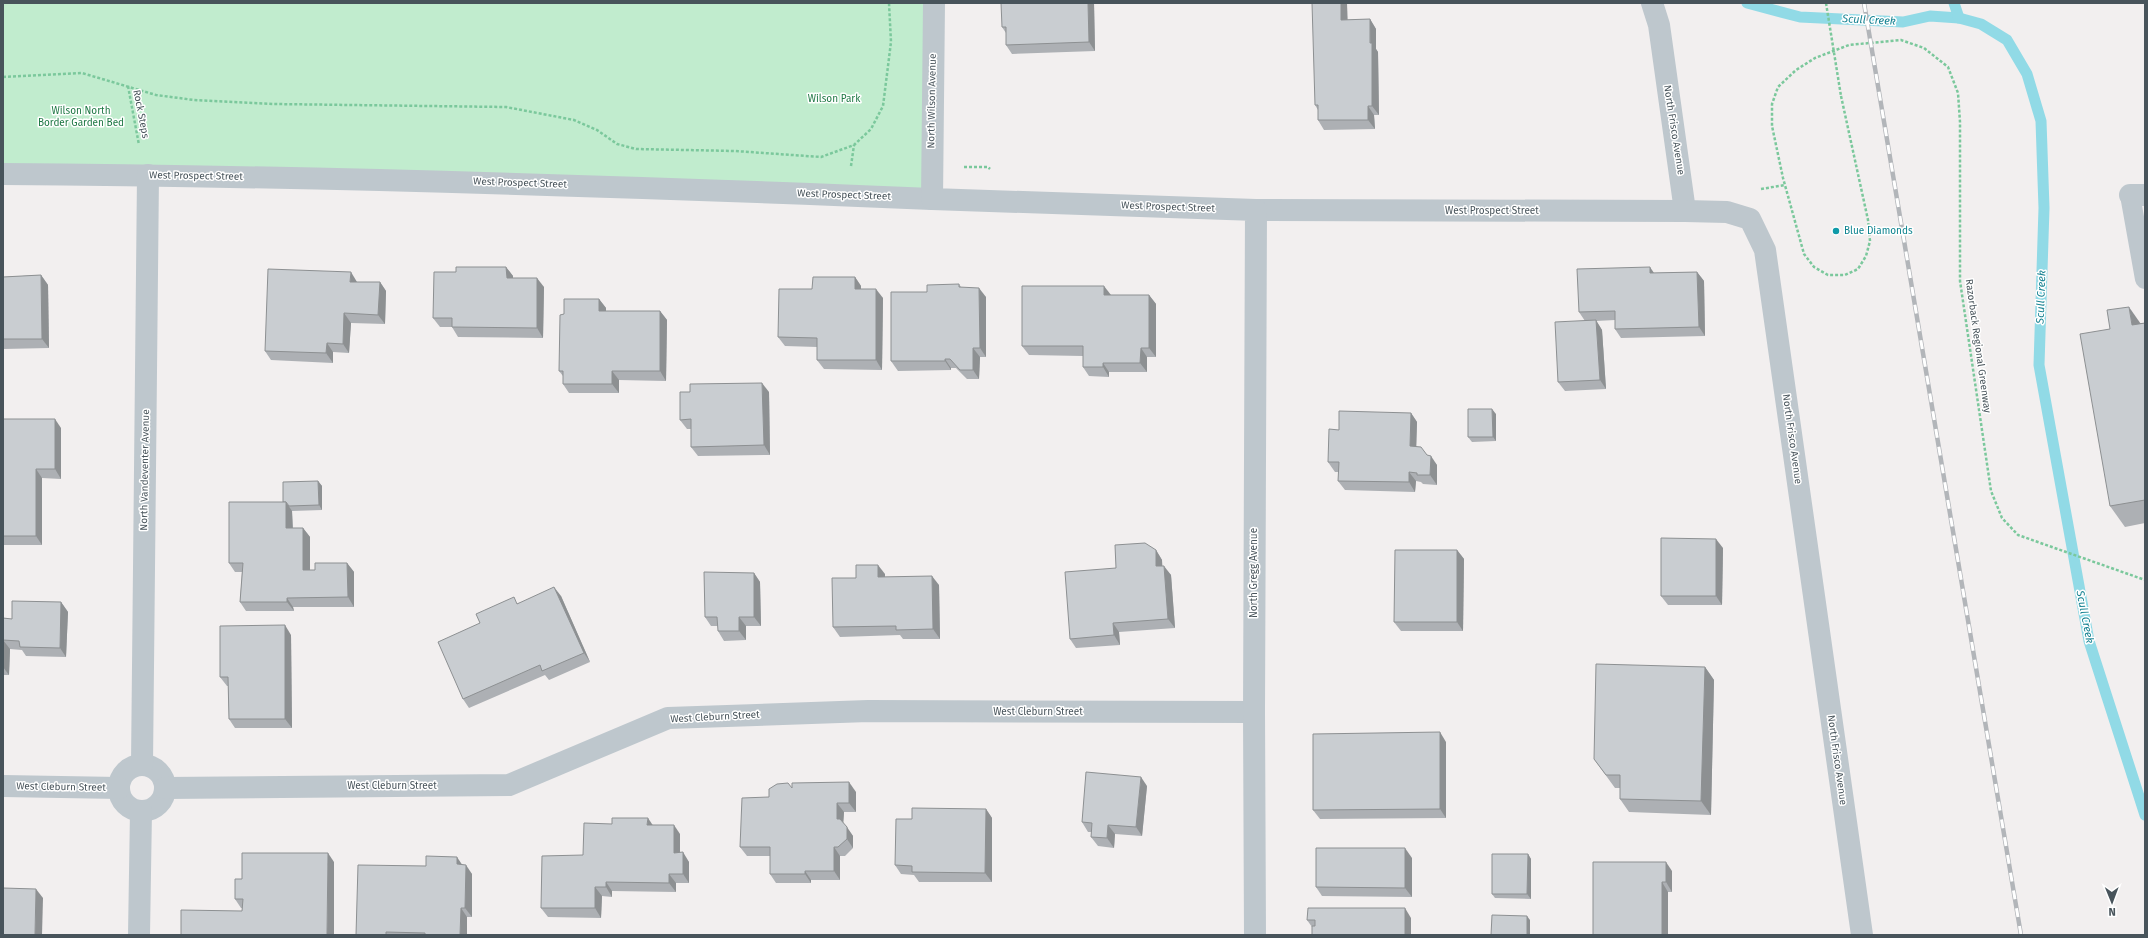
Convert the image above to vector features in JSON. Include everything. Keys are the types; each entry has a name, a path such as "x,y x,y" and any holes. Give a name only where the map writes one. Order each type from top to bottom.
{"street":[{"name":"North Wilson Avenue","path":"932,199 934,3"},
{"name":"North Frisco Avenue","path":"1652,3 1659,25 1685,211 1727,212 1750,219 1765,250 1862,935"},
{"name":"West Prospect Street","path":"3,174 148,175 548,184 1256,210 1685,211"},
{"name":"North Vandeventer Avenue","path":"142,765 148,175"},
{"name":"North Gregg Avenue","path":"1255,935 1254,712 1256,210"},
{"name":"West Cleburn Street","path":"165,788 509,785 668,718 868,711 1254,712"},
{"path":"142,765 153,767 160,771 164,779 165,788 158,805 141,811 127,805 120,796 119,788 124,771 133,766 142,765"},
{"name":"West Cleburn Street","path":"3,786 119,788"},
{"path":"139,935 141,811"}],"lane":[{"path":"2138,195 2145,279"}],"path":[{"path":"3,77 82,73 156,95 223,102 506,107 574,120 597,130 617,144 636,149 735,151 821,157 854,145 871,129 883,106 891,42 889,3"},
{"name":"Razorback Regional Greenway","path":"1826,3 1841,96 1868,220 1870,241 1866,256 1858,269 1845,275 1828,276 1814,267 1804,254 1785,185 1772,126 1772,104 1778,87 1796,70 1816,58 1850,45 1901,40 1924,48 1948,68 1958,93 1960,122 1960,281 1991,491 2002,518 2018,536 2145,580"},
{"name":"Rock Steps","path":"128,86 139,146"}],"green space":[{"name":"Wilson Park","path":"3,3 934,3 932,199 3,174"}],"building":[{"path":"1001,3 1088,3 1089,42 1006,45 1006,27 1002,27"},
{"path":"1312,3 1341,3 1341,20 1370,19 1370,43 1372,43 1372,106 1368,106 1368,120 1318,120 1318,105 1315,105"},
{"path":"456,267 506,267 507,278 537,278 537,328 452,327 452,318 433,318 434,272 456,272"},
{"path":"1650,267 1650,273 1697,272 1699,327 1615,329 1615,311 1579,312 1577,269"},
{"path":"268,269 351,272 350,282 380,282 378,315 344,313 343,344 327,343 326,353 265,351"},
{"path":"41,275 42,339 3,339 3,277"},
{"path":"813,277 855,277 855,289 876,289 876,360 817,360 817,338 778,337 779,289 812,289"},
{"path":"959,284 959,287 979,288 980,348 973,348 973,370 960,370 950,359 945,359 945,361 891,361 891,292 927,292 927,285"},
{"path":"1022,286 1104,286 1104,295 1149,295 1149,348 1141,348 1140,363 1103,363 1103,367 1083,367 1083,346 1022,346"},
{"path":"564,299 599,299 599,311 660,311 660,371 612,371 612,384 563,384 563,371 559,371 560,315 564,314"},
{"path":"2129,307 2132,325 2145,323 2145,500 2110,506 2080,334 2110,329 2107,310"},
{"path":"1596,320 1600,380 1558,382 1555,322"},
{"path":"762,383 764,445 691,447 691,419 680,420 680,392 690,392 690,384"},
{"path":"1468,409 1492,409 1493,437 1468,437"},
{"path":"1339,411 1411,413 1410,446 1421,447 1427,455 1431,456 1430,475 1417,475 1417,473 1409,472 1409,482 1338,481 1339,462 1328,462 1329,429 1339,430"},
{"path":"3,419 55,419 55,469 36,469 36,536 3,536"},
{"path":"318,481 319,505 289,506 286,502 283,502 283,482"},
{"path":"229,502 286,502 286,528 303,528 303,570 315,570 315,563 347,563 348,597 287,598 287,602 240,602 243,563 229,563"},
{"path":"1661,538 1716,539 1716,596 1661,596"},
{"path":"1145,543 1156,550 1156,566 1164,566 1168,619 1113,623 1114,635 1070,639 1065,572 1116,568 1115,545"},
{"path":"1395,550 1457,550 1457,622 1394,622"},
{"path":"856,565 878,565 878,577 932,576 933,629 896,630 896,626 833,627 832,578 856,578"},
{"path":"704,572 754,573 754,617 739,617 739,631 718,631 717,617 705,617"},
{"path":"554,587 584,653 542,671 540,665 463,699 438,642 480,623 476,614 514,597 517,604"},
{"path":"12,601 61,602 60,648 20,647 19,641 3,640 3,618 12,619"},
{"path":"285,625 285,719 229,719 228,677 220,677 220,626"},
{"path":"1596,664 1705,667 1701,801 1620,799 1620,775 1606,775 1594,759"},
{"path":"1440,732 1440,809 1313,810 1313,734"},
{"path":"1086,772 1141,777 1136,827 1108,825 1107,838 1091,837 1092,823 1082,822"},
{"path":"849,782 849,803 837,803 837,819 840,819 847,827 847,839 838,847 834,847 834,871 805,871 805,874 770,874 770,847 740,847 742,798 769,797 769,789 777,784 788,783 792,788 792,783"},
{"path":"912,808 986,809 985,873 912,872 912,866 895,865 896,819 912,819"},
{"path":"612,818 648,818 647,825 674,825 674,853 683,852 683,874 669,874 669,883 606,882 606,887 595,887 595,908 541,908 542,856 583,855 584,823 612,824"},
{"path":"1316,848 1405,848 1405,888 1316,887"},
{"path":"242,853 328,853 327,935 181,935 181,910 242,911 243,899 235,899 235,879 242,879"},
{"path":"1492,854 1528,854 1527,894 1492,894"},
{"path":"426,856 457,857 457,864 466,865 465,908 461,908 460,935 425,935 425,933 386,932 386,935 356,935 358,865 426,866"},
{"path":"1593,862 1666,862 1666,882 1662,882 1662,935 1593,935"},
{"path":"3,888 36,889 35,935 3,935"},
{"path":"1308,908 1405,908 1405,935 1312,935 1312,926 1315,926 1315,920 1307,920"},
{"path":"1492,915 1527,916 1527,935 1491,935"}],"waterway":[{"name":"Scull Creek","path":"1747,3 1800,17 1903,22 1930,16 1959,18 1981,24 2007,40 2027,74 2041,121 2044,208 2039,365 2089,641 2145,815"},
{"path":"1954,3 1959,18"}],"railway":[{"path":"1864,3 2021,935"}],"place":[{"name":"Blue Diamonds","path":"1836,231"}],"park label":[{"name":"Wilson North Border Garden Bed","path":"81,116"}]}
